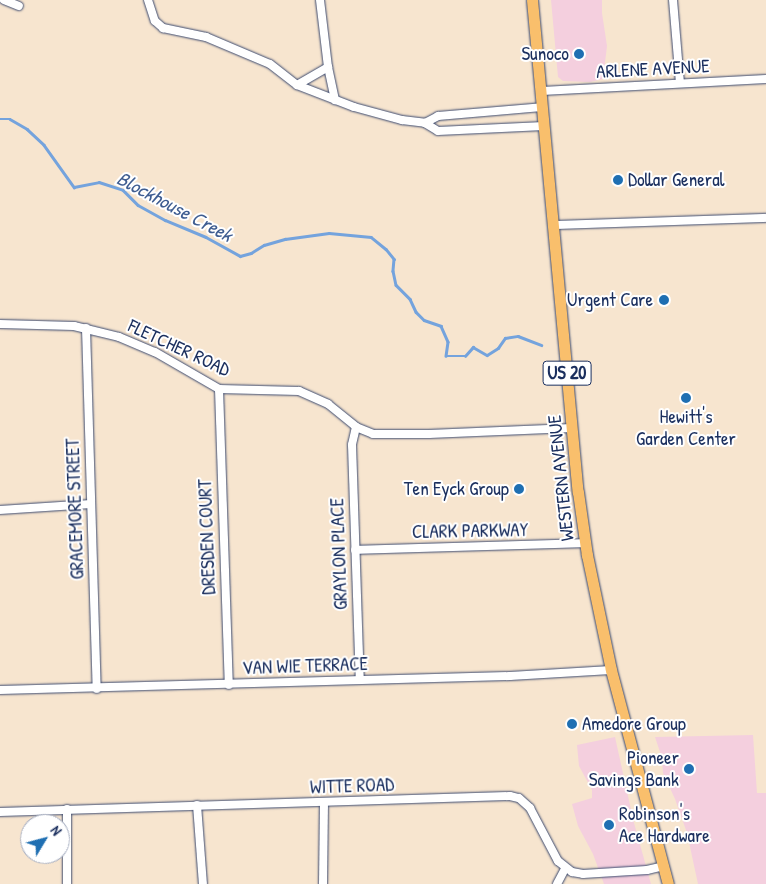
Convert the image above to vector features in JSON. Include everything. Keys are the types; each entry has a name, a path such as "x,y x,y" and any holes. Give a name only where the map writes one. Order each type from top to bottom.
{"main road":[{"name":"WESTERN AVENUE","path":"532,0 572,428 585,543 611,670 668,884"}],"street":[{"path":"4,0 19,6"},
{"path":"148,0 155,21 163,28 206,37 270,64 297,85 335,100 393,118 425,123 438,131 544,126"},
{"path":"320,0 328,67 335,100"},
{"path":"673,0 680,83"},
{"path":"297,85 328,67"},
{"name":"ARLENE AVENUE","path":"542,91 766,79"},
{"path":"425,123 438,116 542,107"},
{"path":"553,225 766,218"},
{"name":"FLETCHER ROAD","path":"0,324 52,324 86,328 137,344 219,389 299,391 328,404 356,426 373,434 439,434 572,428"},
{"name":"GRACEMORE STREET","path":"86,328 97,689"},
{"name":"DRESDEN COURT","path":"219,389 229,685"},
{"name":"GRAYLON PLACE","path":"356,426 352,444 360,680"},
{"path":"0,510 91,504"},
{"name":"CLARK PARKWAY","path":"356,550 585,543"},
{"name":"VAN WIE TERRACE","path":"0,690 229,685 534,675 611,670"},
{"name":"WITTE ROAD","path":"0,812 510,796 519,798 534,814 554,854 565,869"},
{"path":"323,884 324,803"},
{"path":"197,805 202,884"},
{"path":"66,884 67,809"},
{"path":"557,884 565,869 583,874 647,870 664,866"}],"shaded area":[{"path":"551,0 602,0 607,46 603,79 590,82 563,81 558,77"},
{"path":"753,735 757,793 766,793 766,884 698,884 687,833 663,773 662,758 655,737"},
{"path":"615,737 634,823 651,884 604,884 593,854 578,826 572,804 592,798 592,790 579,766 577,745"}],"waterway":[{"name":"Blockhouse Creek","path":"0,119 10,119 27,129 44,145 74,187 99,182 123,190 138,205 165,220 206,237 240,256 251,253 264,245 285,239 329,233 371,237 386,249 394,259 393,271 396,285 410,299 416,312 424,320 441,326 448,342 446,356 465,356 473,347 487,355 498,348 505,338 518,336 541,345"}],"place":[{"name":"Sunoco","path":"579,54"},
{"name":"Dollar General","path":"618,180"},
{"name":"Urgent Care","path":"664,300"},
{"name":"Hewitt's Garden Center","path":"686,398"},
{"name":"Ten Eyck Group","path":"519,489"},
{"name":"Amedore Group","path":"572,724"},
{"name":"Pioneer Savings Bank","path":"689,769"},
{"name":"Robinson's Ace Hardware","path":"609,825"}]}
